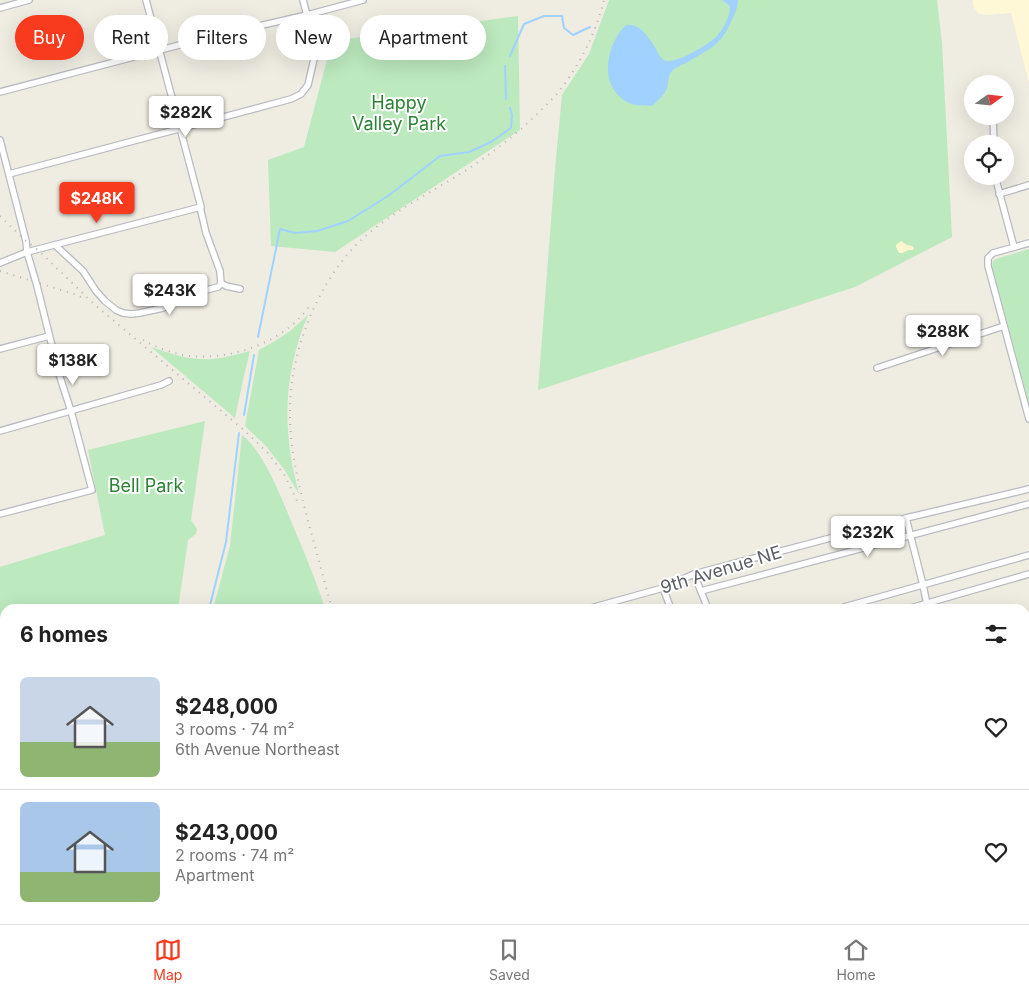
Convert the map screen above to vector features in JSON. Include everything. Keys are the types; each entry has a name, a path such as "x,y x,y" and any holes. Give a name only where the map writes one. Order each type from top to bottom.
{"street":[{"path":"0,8 29,0"},
{"path":"146,0 150,15"},
{"path":"303,0 307,15 363,0"},
{"path":"168,48 210,36 276,22"},
{"path":"0,92 122,60"},
{"path":"54,245 83,271 105,301 123,313 131,314 163,308 192,294 218,287 221,284 220,271 206,232 163,60"},
{"path":"8,174 291,99 300,94 308,85 314,60"},
{"path":"0,140 58,374 71,411 92,490 0,514"},
{"path":"998,185 1014,247"},
{"path":"1000,194 1029,185"},
{"path":"0,263 27,252 201,207"},
{"path":"1029,243 993,253 988,258 988,266 1029,419"},
{"path":"221,283 240,289"},
{"path":"877,368 1004,326"},
{"path":"0,350 49,336"},
{"path":"0,431 161,385 169,381"},
{"name":"9th Avenue NE","path":"605,604 663,588 694,574 906,518 1029,489"},
{"path":"701,591 1029,504"},
{"path":"906,518 927,604"},
{"path":"855,604 1029,555"},
{"path":"694,574 706,604"},
{"path":"933,604 1029,574"},
{"path":"663,588 669,604"}],"shaded area":[{"path":"973,0 1029,0 1029,83 1011,13 986,15 978,13 973,6"}],"green space":[{"path":"609,0 937,0 942,43 952,237 855,287 538,390 562,95 589,54"},
{"name":"Happy Valley Park","path":"518,16 520,130 335,252 271,246 268,160 304,147 327,60 350,60 350,39 360,37 360,60 486,60 486,20"},
{"path":"1029,249 1029,403 992,267 993,261 996,259"},
{"path":"308,315 293,361 287,408 290,454 299,494 284,469 266,446 245,426 259,350 289,332"},
{"path":"151,347 196,359 222,358 250,351 235,418"},
{"name":"Bell Park","path":"205,421 191,520 197,529 196,534 188,540 179,604 0,604 0,567 105,535 88,450"},
{"path":"242,435 258,454 273,480 286,508 323,604 214,604 230,546"}],"sand":[{"path":"901,241 912,246 913,250 899,253 896,245"}],"water":[{"path":"722,0 738,0 736,11 723,37 713,47 673,70 669,77 666,91 652,106 630,103 619,96 609,79 608,69 611,49 626,25 635,26 643,31 659,56 664,60 675,60 712,41 719,34 726,23 730,10 730,6"}],"waterway":[{"path":"510,56 524,24 544,16 562,16 564,28 573,35 590,27"},
{"path":"505,66 506,99"},
{"path":"258,337 280,229 295,233 317,231 348,221 388,196 440,156 469,152 491,142 511,128 512,115 510,108"},
{"path":"244,415 254,355"},
{"path":"210,604 226,542 239,433"}],"railway":[{"path":"331,604 301,494 295,466 290,424 291,388 295,365 301,342 318,299 343,260 370,232 397,212 468,169 498,148 554,97 567,81 586,48 597,24 604,0"},
{"path":"0,216 95,305 245,431 268,453 285,476 299,505"},
{"path":"0,271 77,295 84,299"},
{"path":"143,340 162,349 182,355 224,355 251,348 276,336 294,323 311,304"}]}
